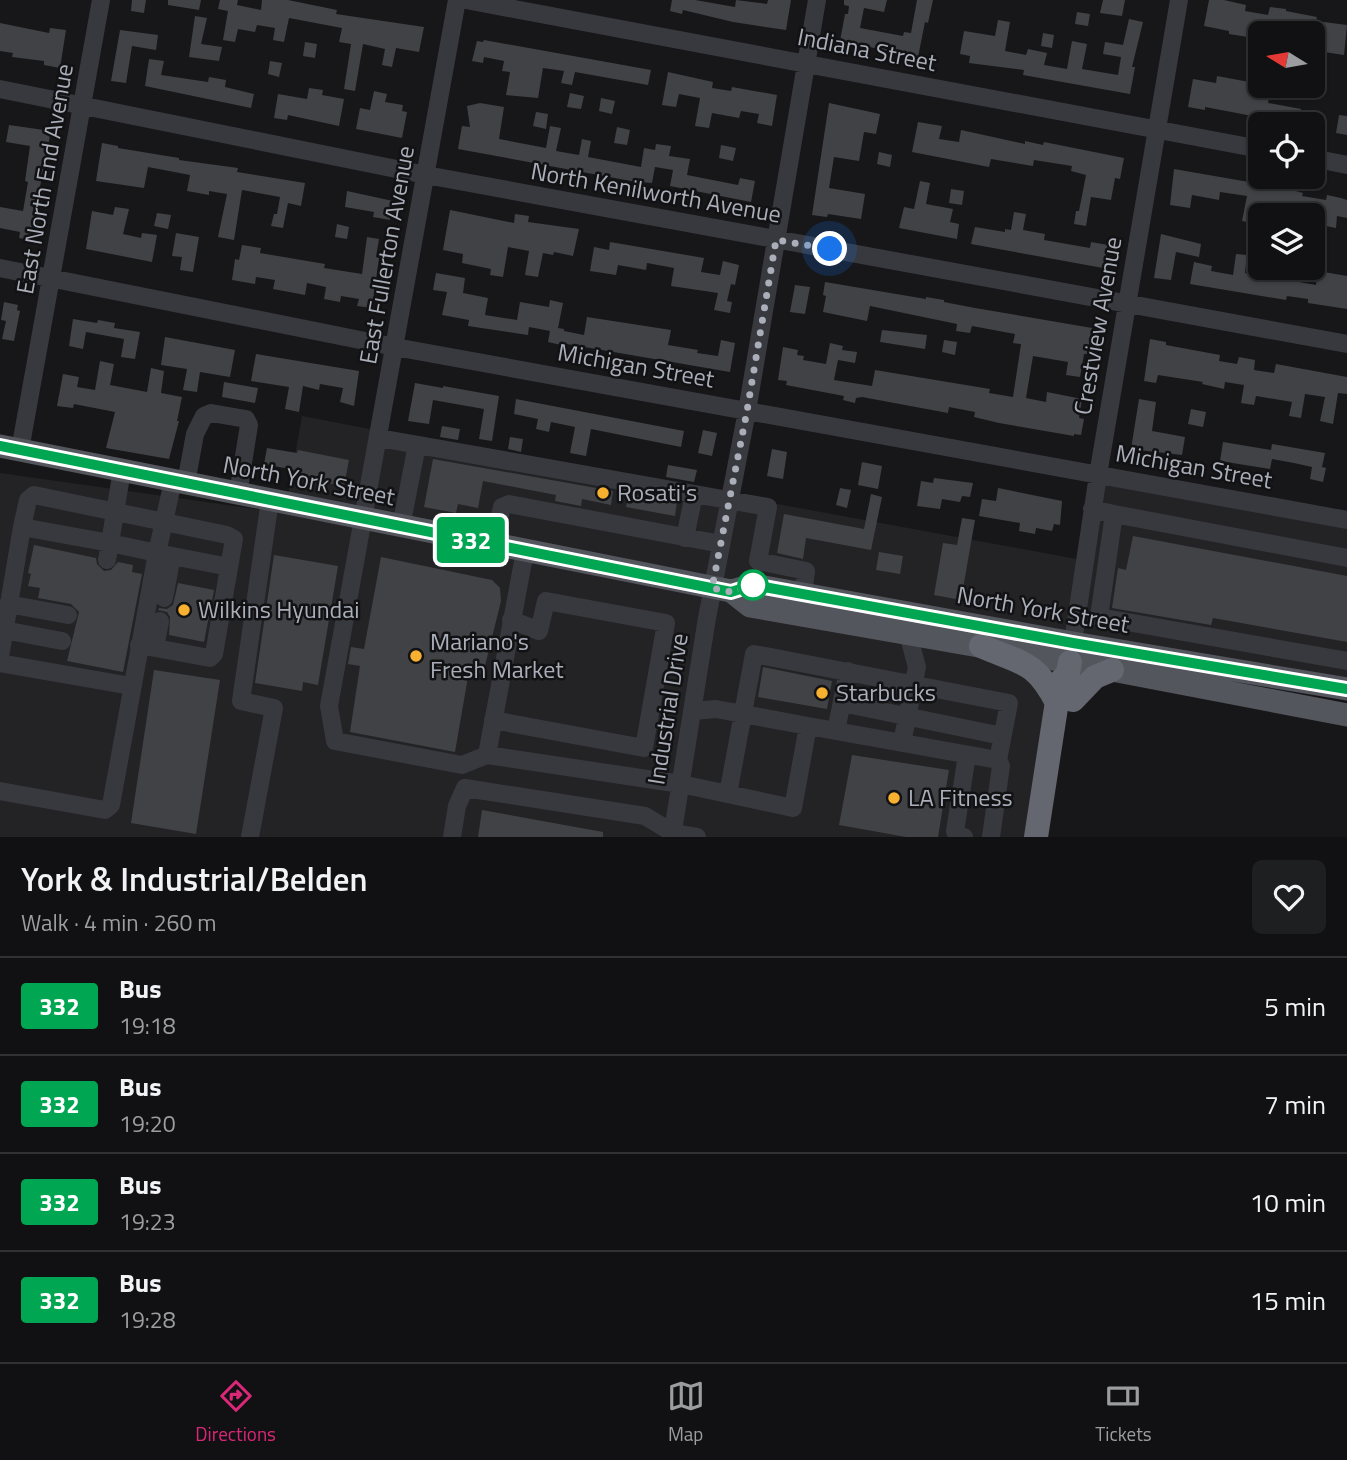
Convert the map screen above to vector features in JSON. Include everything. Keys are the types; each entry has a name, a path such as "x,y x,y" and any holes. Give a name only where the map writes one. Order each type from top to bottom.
{"highway":[{"path":"981,646 1017,659 1036,671 1065,701"},
{"path":"1049,837 1065,701 1060,682 1070,659"},
{"path":"1035,837 1065,701 1095,677 1112,670"}],"main road":[{"name":"North York Street","path":"10,448 722,590 750,606 1070,659 1347,689"},
{"name":"North York Street","path":"722,590 753,585 803,594 1112,670 1347,715"}],"street":[{"name":"East North End Avenue","path":"10,448 52,279 101,0"},
{"name":"East Fullerton Avenue","path":"457,0 365,520 329,706 335,741 462,765 487,755"},
{"name":"Indiana Street","path":"466,0 1248,147"},
{"name":"Industrial Drive","path":"672,835 693,711 722,590 722,544 817,0"},
{"name":"Crestview Avenue","path":"1070,659 1092,509 1178,0"},
{"name":"North Kenilworth Avenue","path":"0,89 426,175 1347,344"},
{"path":"1325,161 1347,165"},
{"name":"Michigan Street","path":"0,268 395,347 1347,520"},
{"path":"164,598 164,522 195,434 204,416 211,413 246,419 250,425 238,494"},
{"path":"379,438 768,507 758,561 806,571 803,594"},
{"path":"401,527 417,445"},
{"path":"109,552 122,470"},
{"path":"685,537 694,494"},
{"path":"0,657 22,527 28,500 34,495 234,539 214,654 210,658 147,647"},
{"path":"250,837 274,708 241,701 270,500"},
{"path":"493,545 502,507 509,504 722,544"},
{"path":"1092,509 1347,558"},
{"path":"1114,514 1099,617 1347,661"},
{"path":"22,527 109,552 165,554 229,567"},
{"path":"525,551 487,755 681,783 793,808 808,726"},
{"path":"147,647 165,554"},
{"path":"494,720 644,748 666,624 546,601 538,631 511,620"},
{"path":"8,604 68,615"},
{"path":"0,791 105,810 111,805 131,686 160,621"},
{"path":"4,630 62,640"},
{"path":"902,743 915,675 908,634"},
{"path":"915,675 940,639"},
{"path":"728,794 754,654 848,671 915,675 1009,703 998,760 1001,766 991,837"},
{"path":"0,663 131,686"},
{"path":"836,731 848,671"},
{"path":"842,704 1002,736"},
{"path":"693,711 716,709 998,760"},
{"path":"592,771 597,740"},
{"path":"964,837 957,836 955,831 967,755"},
{"path":"452,837 457,806 465,788 645,816 677,807"},
{"path":"645,816 672,835 696,837"}],"shaded area":[{"path":"302,416 375,430 361,515 287,500"},
{"path":"383,432 728,496 710,584 368,517"},
{"path":"0,473 356,523 1057,654 1026,837 0,837"},
{"path":"1102,480 1347,524 1347,691 1077,644"},
{"path":"734,496 1082,560 1068,648 718,586"}],"building":[{"path":"132,0 146,0 144,13 131,11"},
{"path":"168,0 201,0 199,10 168,5"},
{"path":"220,0 238,0 237,5 261,10 262,0 288,0 337,10 336,14 424,27 419,52 396,48 392,67 382,65 385,49 363,44 355,91 344,89 351,44 339,42 342,28 289,18 284,42 273,40 275,28 257,25 255,32 238,29 235,42 223,40 228,11 218,9"},
{"path":"672,0 695,0 735,7 736,0 767,4 768,0 791,0 786,30 733,22 683,10 682,14 670,11"},
{"path":"844,0 887,0 884,12 864,8 860,28 903,36 904,32 911,33 917,0 933,0 928,23 925,22 918,57 840,41 849,6 844,5"},
{"path":"1103,0 1125,0 1122,16 1100,13"},
{"path":"1209,0 1246,5 1245,11 1268,15 1270,7 1317,17 1316,21 1248,21 1248,37 1204,26"},
{"path":"1077,12 1090,14 1088,26 1075,24"},
{"path":"195,16 207,18 201,44 222,47 219,61 189,57"},
{"path":"1129,19 1143,22 1132,67 1135,67 1130,94 1023,75 1024,70 969,63 970,56 960,54 964,31 995,36 998,20 1010,22 1005,51 1026,55 1028,49 1047,53 1044,65 1067,69 1072,41 1087,44 1082,69 1118,75 1121,57 1103,54 1105,42 1123,45"},
{"path":"1325,22 1347,25 1344,55 1325,52"},
{"path":"0,23 49,33 50,28 66,30 60,68 44,65 44,61 12,57 13,53 0,51"},
{"path":"120,30 158,35 156,50 132,46 126,83 111,81"},
{"path":"1043,33 1054,35 1052,48 1041,46"},
{"path":"484,40 651,70 648,85 575,72 572,85 561,83 564,71 543,68 538,98 506,95 510,72 502,71 504,61 484,57 483,63 472,61 477,41"},
{"path":"305,42 317,44 315,58 303,56"},
{"path":"149,59 164,61 161,75 208,82 209,77 226,80 225,87 254,94 251,108 145,86"},
{"path":"270,61 282,63 279,77 268,74"},
{"path":"668,72 713,82 712,88 731,91 732,87 777,95 772,126 757,123 759,114 741,111 739,118 712,113 709,128 695,126 700,98 679,94 676,107 662,105"},
{"path":"1217,76 1248,82 1248,98 1269,98 1268,103 1301,109 1301,112 1248,112 1248,115 1205,107 1205,110 1188,107 1193,79 1216,83"},
{"path":"309,88 323,90 322,95 344,99 339,126 288,115 287,120 274,118 278,94 307,99"},
{"path":"374,91 387,94 385,102 403,105 402,111 407,112 402,138 356,129 360,108 370,110"},
{"path":"570,93 584,96 581,109 567,107"},
{"path":"601,98 615,101 612,114 599,111"},
{"path":"480,103 504,107 499,139 546,148 550,126 561,128 556,151 579,155 582,139 591,141 588,157 641,167 644,148 655,150 656,144 671,146 669,156 690,159 687,175 738,185 740,178 755,181 751,202 670,186 673,170 655,167 652,183 631,181 458,149 462,126 470,127 467,106"},
{"path":"829,103 880,114 876,134 864,132 859,161 834,157 829,188 865,194 861,219 828,214 827,217 812,215"},
{"path":"536,112 548,114 546,129 533,126"},
{"path":"1339,115 1347,116 1347,135 1336,133"},
{"path":"918,122 942,126 939,139 959,142 961,130 1025,144 1025,141 1043,145 1044,142 1124,158 1120,179 1115,178 1111,200 1091,197 1086,226 1074,224 1086,175 1071,171 1072,166 1034,160 1033,166 991,159 989,167 912,152"},
{"path":"9,125 51,131 39,192 43,192 34,241 19,238 20,232 0,228 0,207 23,211 28,182 25,181 30,146 6,142"},
{"path":"617,127 630,130 627,145 614,143"},
{"path":"102,143 179,160 238,168 237,172 305,183 301,206 288,203 283,228 271,226 274,214 277,214 280,197 242,190 234,240 218,237 227,194 209,191 209,195 187,191 190,175 148,167 144,188 96,181"},
{"path":"721,145 736,148 733,161 719,158"},
{"path":"879,152 892,155 890,167 877,164"},
{"path":"1174,169 1248,182 1248,189 1289,189 1303,193 1302,196 1326,200 1327,195 1341,198 1347,200 1347,218 1337,216 1336,228 1325,226 1325,203 1248,203 1248,222 1242,221 1247,196 1220,192 1219,200 1192,195 1190,208 1170,205"},
{"path":"920,181 930,183 926,204 953,209 950,222 959,224 957,239 899,228 904,207 914,209"},
{"path":"951,189 964,191 962,205 949,203"},
{"path":"347,191 393,201 390,220 373,217 374,212 345,207"},
{"path":"115,207 129,209 123,234 141,238 142,233 157,235 152,262 86,249 92,211 113,215"},
{"path":"450,210 514,223 515,214 529,216 528,222 579,229 573,256 543,253 538,277 525,275 529,251 508,247 503,277 490,275 491,269 462,263 463,254 443,250"},
{"path":"1014,212 1026,214 1023,230 1045,234 1044,240 1090,248 1091,242 1108,245 1103,268 971,244 975,227 1005,232 1005,229 1011,230"},
{"path":"157,213 171,215 168,229 154,226"},
{"path":"337,224 349,227 347,239 335,237"},
{"path":"176,233 199,237 193,272 180,270 182,257 172,256"},
{"path":"1161,234 1201,244 1199,257 1176,252 1171,280 1154,278"},
{"path":"367,237 379,239 372,308 357,306 359,299 341,296 340,302 324,299 326,287 307,283 305,295 273,289 275,280 256,277 255,284 232,280 235,259 239,260 242,245 261,248 260,253 325,264 324,268 362,274"},
{"path":"610,242 704,258 701,272 720,275 723,261 739,265 735,285 731,284 727,301 732,302 730,313 714,310 718,293 671,286 674,268 647,263 646,270 618,265 616,275 590,271 594,247 609,250"},
{"path":"1236,254 1247,255 1245,273 1248,274 1248,280 1287,280 1316,285 1317,280 1325,280 1325,272 1347,276 1347,309 1308,303 1308,299 1287,296 1286,300 1190,284 1194,262 1212,266 1211,271 1233,275"},
{"path":"436,273 465,278 463,293 488,298 485,315 517,320 520,302 549,307 550,300 563,303 558,328 564,331 584,335 587,317 671,330 668,345 698,350 697,353 718,356 721,340 735,343 730,372 561,345 548,342 550,331 529,327 528,335 468,326 469,320 442,315 447,292 433,290"},
{"path":"825,282 944,300 1092,328 1080,377 1066,375 1068,362 1033,356 1026,398 1046,402 1047,392 1082,399 1079,418 1084,419 1081,435 999,423 974,417 975,412 949,407 948,413 862,397 856,398 855,403 843,400 844,396 786,385 787,381 778,380 783,347 798,350 797,355 804,356 803,360 826,364 830,343 843,346 842,350 857,352 855,363 838,360 834,380 872,386 875,370 990,389 989,393 1013,397 1021,344 1013,343 1015,334 972,326 970,333 956,331 957,324 870,306 867,321 823,312"},
{"path":"795,285 810,287 805,314 790,312"},
{"path":"4,302 18,305 17,310 20,311 14,341 2,339 6,321 1,320"},
{"path":"73,319 115,323 114,328 140,332 135,359 121,357 124,339 86,332 83,349 69,346"},
{"path":"882,330 927,335 925,349 880,342"},
{"path":"165,337 235,350 230,377 200,372 197,392 183,390 187,369 161,365"},
{"path":"1150,339 1166,342 1166,345 1220,355 1219,361 1237,364 1239,357 1255,360 1254,370 1274,373 1276,364 1347,377 1347,394 1338,393 1333,424 1320,421 1325,397 1305,394 1301,418 1289,416 1292,402 1256,396 1254,405 1241,403 1244,385 1225,382 1224,389 1202,384 1203,382 1158,375 1156,383 1144,381"},
{"path":"944,340 957,342 955,355 942,352"},
{"path":"256,354 359,371 354,406 340,402 343,388 320,384 319,390 303,386 299,412 285,409 289,387 251,381"},
{"path":"100,361 114,364 110,385 147,392 151,368 164,371 161,393 182,397 169,459 106,448 115,412 74,404 73,408 57,406 63,374 79,377 77,387 95,390"},
{"path":"224,382 258,388 255,403 222,397"},
{"path":"415,383 499,396 492,441 479,439 484,409 433,400 429,424 408,421"},
{"path":"516,399 684,431 681,447 591,429 586,456 570,453 575,427 551,422 549,432 536,429 538,419 514,414"},
{"path":"1139,399 1156,402 1152,431 1185,437 1182,455 1131,449"},
{"path":"1191,409 1206,412 1203,427 1188,424"},
{"path":"442,426 460,429 458,440 440,437"},
{"path":"703,430 717,433 712,456 698,453"},
{"path":"510,437 523,439 521,452 508,449"},
{"path":"1223,442 1271,450 1272,444 1325,453 1323,482 1310,479 1312,467 1294,463 1272,459 1270,469 1220,461"},
{"path":"267,448 297,453 298,450 349,460 344,486 293,477 294,470 264,464"},
{"path":"772,449 787,452 783,479 767,476"},
{"path":"433,459 613,491 611,505 582,499 581,506 555,501 556,495 483,481 478,508 458,504 456,513 424,507"},
{"path":"862,462 882,466 878,489 858,485"},
{"path":"668,465 697,470 694,482 666,477"},
{"path":"934,478 973,483 970,497 962,496 960,502 942,499 940,509 917,506 921,481 933,483"},
{"path":"840,488 851,490 847,508 836,505"},
{"path":"998,488 1062,501 1060,525 1054,524 1052,531 1036,528 1035,534 1019,531 1020,523 979,516 982,499 996,501"},
{"path":"629,494 677,502 675,516 626,507"},
{"path":"871,494 882,497 871,550 806,538 803,559 777,553 784,514 864,529"},
{"path":"962,518 975,520 961,600 934,595 943,543 957,545"},
{"path":"1133,536 1347,576 1347,642 1213,618 1211,625 1112,608 1118,568 1126,570"},
{"path":"34,545 96,558 97,564 104,571 111,570 118,562 133,565 132,572 142,574 123,672 67,661 79,612 71,604 38,598 40,588 28,586"},
{"path":"879,552 903,556 900,574 876,570"},
{"path":"274,555 338,566 318,685 303,682 302,691 255,683"},
{"name":"Mariano's Fresh Market","path":"381,557 492,580 500,588 501,601 483,674 469,671 455,752 350,732 360,666 348,664 351,647 364,649"},
{"name":"Wilkins Hyundai","path":"178,583 214,590 204,642 169,635 170,617 167,612 158,610 173,605"},
{"path":"763,667 832,681 827,709 758,697"},
{"path":"154,670 220,680 196,834 131,823"},
{"name":"LA Fitness","path":"852,755 949,770 938,837 906,837 839,825"},
{"path":"482,810 603,832 603,837 478,837"}],"bus line":[{"name":"332","path":"0,446 731,592 753,585 1347,689"}],"place":[{"name":"Rosati's","path":"603,493"},
{"name":"Wilkins Hyundai","path":"184,610"},
{"name":"Mariano's Fresh Market","path":"416,656"},
{"name":"Starbucks","path":"822,693"},
{"name":"LA Fitness","path":"894,798"}],"route":[{"path":"753,585 731,592 712,588 747,411 776,240 830,249"}]}
